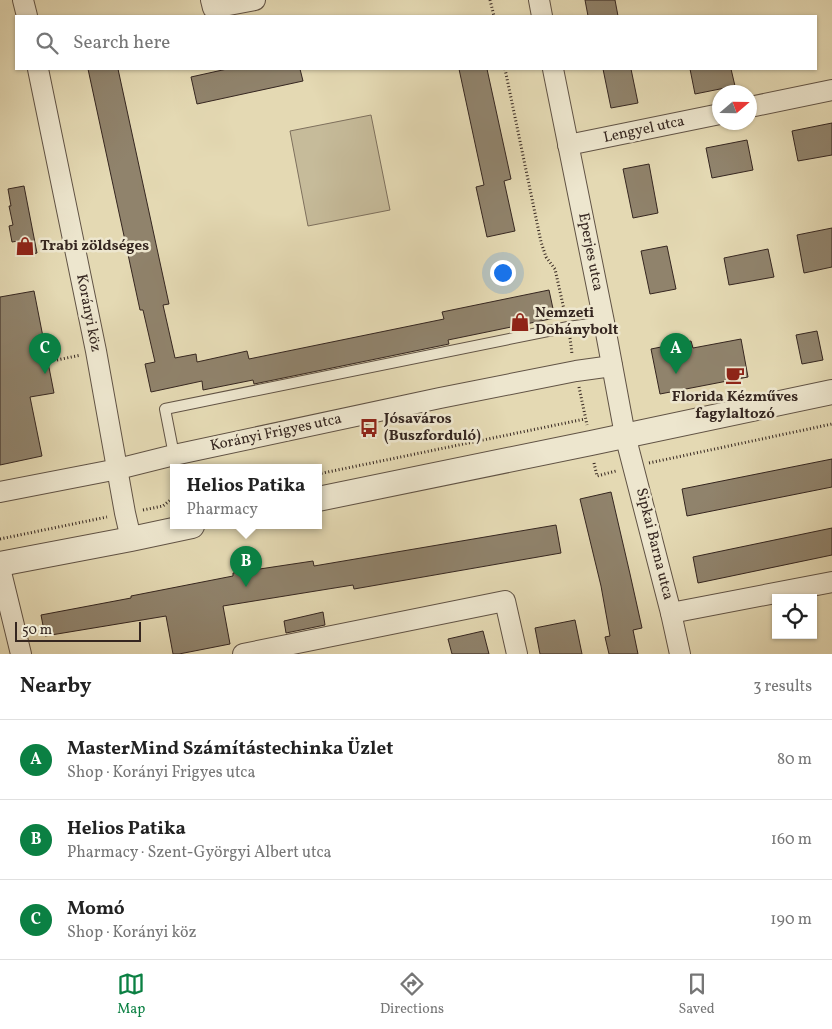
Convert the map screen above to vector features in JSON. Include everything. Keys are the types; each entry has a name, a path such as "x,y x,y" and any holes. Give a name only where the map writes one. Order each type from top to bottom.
{"street":[{"path":"23,0 27,15"},
{"path":"211,0 213,8 255,0"},
{"path":"538,0 542,15"},
{"name":"Korányi köz","path":"38,70 96,351 131,539"},
{"name":"Eperjes utca","path":"553,70 625,435"},
{"path":"757,106 832,90"},
{"name":"Lengyel utca","path":"568,145 712,116"},
{"name":"Korányi Frigyes utca","path":"0,492 118,469 174,455 440,398 576,371 612,366"},
{"path":"322,498 832,392"},
{"name":"Sipkai Barna utca","path":"625,435 680,654"},
{"path":"0,564 178,529"},
{"path":"0,568 21,654"},
{"path":"671,613 832,582"},
{"path":"243,654 326,646 505,601 517,654"}],"lane":[{"path":"174,455 165,409 568,327 604,322"}],"path":[{"path":"490,0 494,15"},
{"path":"322,473 585,419 555,269 546,257 541,242 505,70"},
{"path":"57,360 96,351"},
{"path":"594,465 597,476 634,466 832,424"},
{"path":"0,539 163,506 170,501"}],"shaded area":[{"path":"371,115 390,210 308,226 290,131"}],"building":[{"path":"585,0 615,0 618,15 588,15"},
{"path":"88,70 118,70 169,304 163,305 175,358 196,354 197,362 247,351 249,359 444,319 442,312 549,290 555,318 448,340 449,344 254,384 253,380 203,390 202,381 151,392 145,364 155,362 143,310 140,310"},
{"path":"222,70 300,70 303,81 197,104 191,77"},
{"path":"459,70 487,70 511,179 504,181 515,231 487,237 476,187 484,185"},
{"path":"603,70 631,70 638,103 611,108"},
{"path":"690,70 731,70 735,85 712,85 712,91 695,94"},
{"path":"832,123 832,155 798,161 792,131"},
{"path":"747,140 753,170 712,178 706,148"},
{"path":"649,164 658,213 633,218 623,169"},
{"path":"24,186 37,253 21,256 18,241 12,242 9,226 13,225 8,189"},
{"path":"832,228 832,267 804,273 797,235"},
{"path":"667,246 676,289 650,294 641,251"},
{"path":"768,249 774,277 729,285 724,258"},
{"path":"34,291 54,393 30,397 42,456 0,465 0,297"},
{"path":"817,331 823,360 802,364 796,335"},
{"path":"741,339 748,377 660,394 651,349 691,341 693,348"},
{"path":"832,459 832,487 687,516 682,489"},
{"path":"611,492 642,628 633,630 638,654 609,654 605,637 610,636 601,586 580,499"},
{"path":"556,525 561,553 354,589 353,585 223,606 230,644 173,654 166,616 45,636 41,615 233,576 233,573 313,561 314,566"},
{"path":"832,528 832,555 698,583 693,557"},
{"path":"323,612 325,625 286,633 284,621"},
{"path":"575,620 582,654 540,654 535,628"},
{"path":"483,631 489,654 452,654 448,639"}],"place":[{"name":"Trabi zöldséges","path":"25,246"},
{"name":"Nemzeti Dohánybolt","path":"520,322"},
{"name":"Momó","path":"45,374"},
{"name":"MasterMind Számítástechinka Üzlet","path":"676,374"},
{"name":"Florida Kézműves fagylaltozó","path":"735,375"},
{"name":"Jósaváros (Buszforduló)","path":"369,428"},
{"name":"Helios Patika","path":"246,587"}]}
